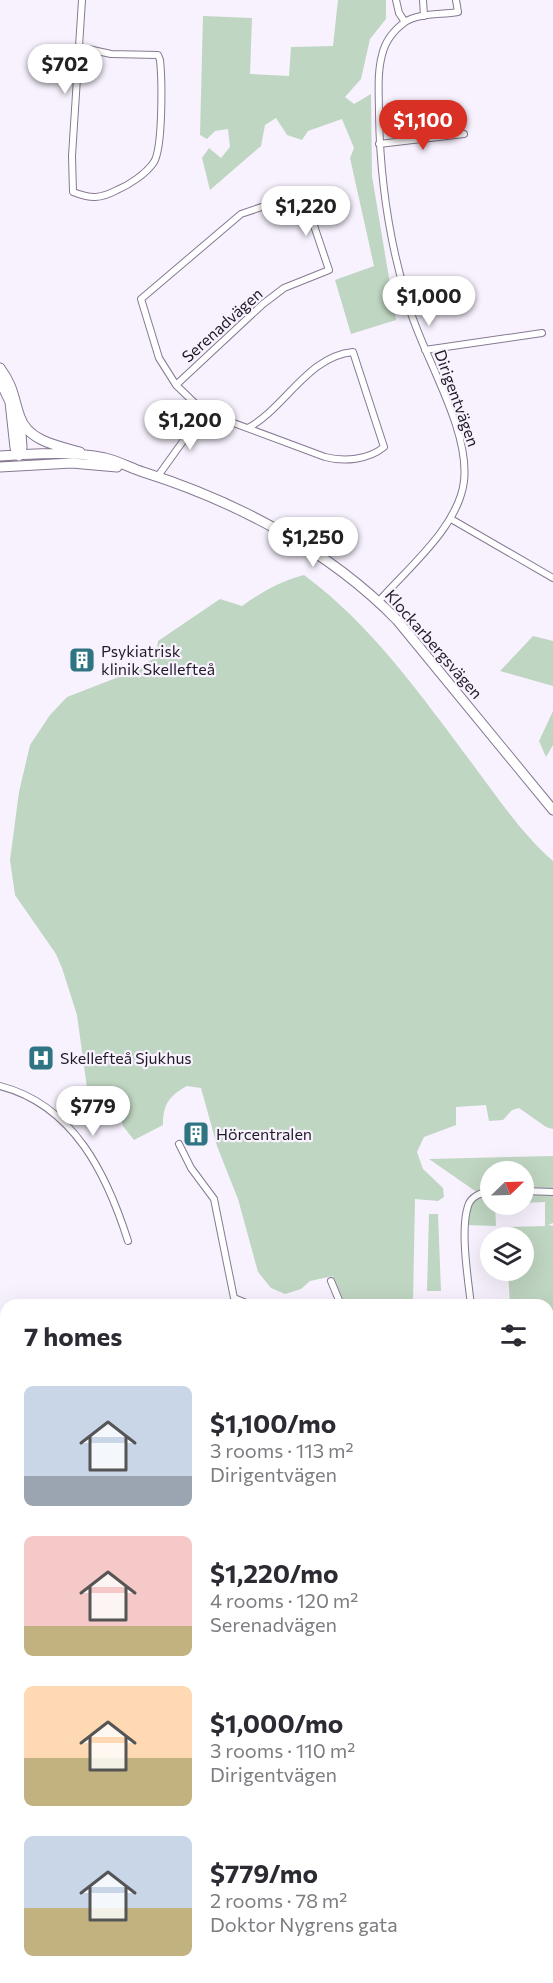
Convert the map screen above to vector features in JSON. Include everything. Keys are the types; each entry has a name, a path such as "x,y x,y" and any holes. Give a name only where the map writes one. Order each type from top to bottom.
{"main road":[{"path":"0,368 11,386 20,417 22,447 19,460"},
{"path":"0,381 10,402 15,448 19,460"},
{"path":"20,417 27,429 39,439 105,458"},
{"name":"Klockarbergsvägen","path":"0,467 19,460 72,455 105,458 197,490 290,538 329,562 379,601 465,701 553,810"},
{"name":"Klockarbergsvägen","path":"0,456 19,460 135,469"}],"street":[{"path":"79,47 111,54 158,55 162,75 160,129 154,161 122,188 101,198 88,198 73,192 72,156 82,0"},
{"path":"396,0 399,13 405,22 424,16 458,12 456,0"},
{"path":"423,0 424,16"},
{"name":"Dirigentvägen","path":"379,601 452,519 463,488 464,460 457,431 410,311 390,237 380,144 378,79 382,54 390,36 405,22"},
{"path":"380,144 464,134"},
{"name":"Serenadvägen","path":"303,193 329,270 285,288 264,304 176,385 159,358 141,299 241,213 303,193"},
{"path":"425,350 542,333"},
{"path":"176,385 204,412 248,428 339,461 366,455 384,447 353,352 325,361 263,420 248,428"},
{"path":"158,476 204,412"},
{"path":"452,519 553,578"},
{"path":"0,1086 13,1089 39,1104 61,1119 79,1137 106,1182 128,1241"},
{"path":"179,1144 191,1168 214,1199 234,1298 236,1299"},
{"path":"534,1191 553,1192"},
{"path":"471,1299 465,1225 468,1204 480,1193"},
{"path":"331,1281 338,1299"}],"green space":[{"path":"338,0 386,0 386,19 370,39 361,79 345,97 354,104 371,94 372,176 396,320 351,334 335,280 374,266 350,158 354,148 342,119 308,131 302,140 287,135 276,118 265,125 261,146 210,190 202,158 209,148 221,158 230,147 228,129 215,131 207,139 200,135 203,16 252,18 250,74 289,76 291,47 333,46"},
{"path":"304,575 329,595 375,640 436,715 511,815 553,861 553,1129 546,1127 519,1108 512,1110 503,1120 489,1121 486,1105 456,1107 456,1125 424,1137 417,1152 423,1169 443,1188 444,1197 438,1201 415,1199 413,1299 343,1299 333,1276 310,1281 301,1289 285,1294 271,1288 258,1272 238,1199 217,1146 201,1088 187,1086 176,1093 168,1101 164,1111 163,1125 134,1140 123,1126 116,1103 107,1098 97,1099 87,1088 77,1015 62,968 56,954 15,895 10,860 19,792 30,745 50,715 67,697 134,671 156,657 158,641 220,599 242,606 287,580"},
{"path":"533,636 553,641 553,686 500,671"},
{"path":"553,711 553,745 546,757 539,741"},
{"path":"553,1156 553,1223 548,1225 553,1226 553,1299 510,1299 509,1281 534,1281 534,1227 505,1227 545,1226 545,1202 534,1203 534,1161 480,1161 480,1215 495,1215 496,1226 465,1225 468,1204 478,1193 429,1159"},
{"path":"429,1214 438,1214 441,1291 427,1291"}],"place":[{"name":"Psykiatrisk klinik Skellefteå","path":"82,660"},
{"name":"Skellefteå Sjukhus","path":"41,1058"},
{"name":"Hörcentralen","path":"196,1134"}]}
